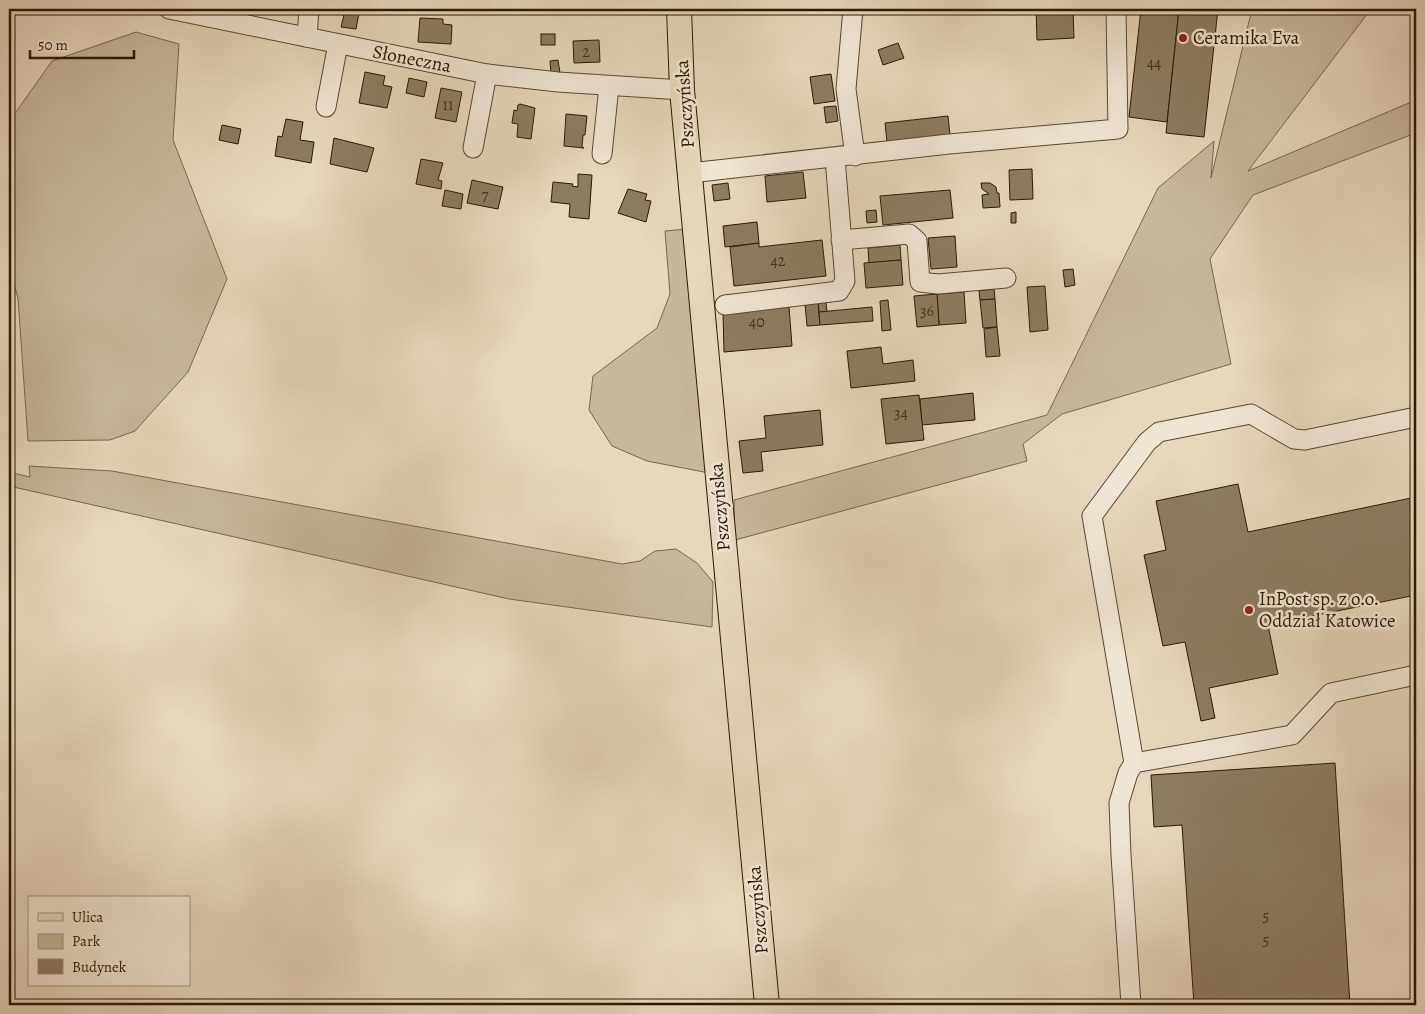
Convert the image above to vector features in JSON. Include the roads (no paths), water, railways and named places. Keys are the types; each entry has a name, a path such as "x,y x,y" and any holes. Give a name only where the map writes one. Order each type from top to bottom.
{"main road":[{"name":"Pszczyńska","path":"678,9 682,90 767,1005"}],"street":[{"name":"Słoneczna","path":"169,9 486,74 610,86 682,90"},
{"path":"307,37 309,9"},
{"path":"853,9 846,89 855,156"},
{"path":"690,174 949,144 1118,129 1116,9"},
{"path":"326,107 338,44"},
{"path":"473,148 486,74"},
{"path":"602,154 610,86"},
{"path":"724,305 839,291 845,281 835,158"},
{"path":"842,240 909,234 917,241 920,282 938,284 1006,278"},
{"path":"1131,1005 1121,855 1120,803 1128,773 1134,763 1092,516 1147,442 1159,432 1238,415 1251,414 1294,439 1305,440 1416,417"},
{"path":"1134,763 1292,735 1332,693 1416,675"}],"place":[{"name":"Ceramika Eva","path":"1183,38"},
{"name":"InPost sp. z o.o. Oddział Katowice","path":"1249,610"}]}
